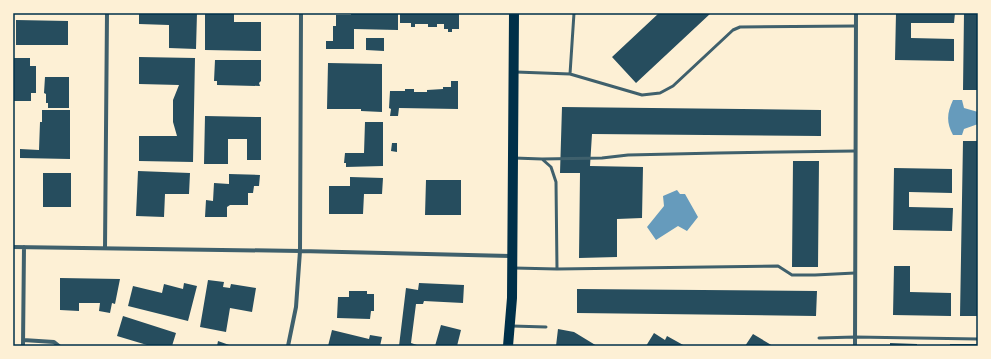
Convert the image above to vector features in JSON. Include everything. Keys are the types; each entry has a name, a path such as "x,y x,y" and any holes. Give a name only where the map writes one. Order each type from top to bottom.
{"main road":[{"path":"508,346 512,268 514,13"}],"street":[{"path":"105,248 107,13"},
{"path":"288,346 296,307 300,251 301,13"},
{"path":"855,346 856,13"},
{"path":"13,247 512,256"},
{"path":"23,346 24,247"},
{"path":"23,340 54,342 59,346"}],"lane":[{"path":"570,74 574,13"},
{"path":"513,72 570,74 642,95 660,93 673,86 732,30 740,27 856,26"},
{"path":"513,158 602,158 628,155 725,152 855,151"},
{"path":"542,159 551,167 556,182 557,269"},
{"path":"512,268 557,269 778,266 792,275 855,273"},
{"path":"510,326 546,327"},
{"path":"819,338 855,337 978,339"}],"water":[{"path":"953,100 962,100 964,108 978,112 978,124 964,129 962,135 953,135 949,126 949,109"},
{"path":"677,190 680,194 685,194 698,217 687,231 678,226 656,240 647,227 664,206 663,196"}],"building":[{"path":"139,13 197,13 196,49 169,48 169,25 139,24"},
{"path":"205,13 234,13 234,22 261,22 261,51 205,50"},
{"path":"351,13 398,13 398,30 354,29 354,49 326,49 326,41 333,41 333,26 336,26 336,15 351,15"},
{"path":"400,13 459,13 459,29 452,29 452,32 448,32 448,29 444,29 444,24 437,24 437,27 428,27 428,24 415,24 415,27 411,27 411,23 400,23"},
{"path":"659,13 711,13 636,83 612,57"},
{"path":"896,13 955,13 954,23 911,23 911,38 954,39 954,61 895,60"},
{"path":"964,13 978,13 978,90 963,90"},
{"path":"16,20 68,21 68,45 16,45"},
{"path":"366,38 384,38 384,51 366,50"},
{"path":"139,57 195,58 193,162 139,161 139,136 177,136 173,122 173,100 179,85 139,84"},
{"path":"14,58 30,58 30,66 36,66 36,93 31,93 31,101 13,101"},
{"path":"215,60 261,60 260,86 217,85 217,81 214,81"},
{"path":"328,63 382,64 382,112 361,111 361,109 327,109"},
{"path":"45,77 69,77 69,108 48,108 48,103 46,103 46,94 44,93"},
{"path":"451,81 458,81 458,109 399,108 398,116 390,116 390,91 405,91 405,89 414,89 414,92 427,92 427,90 451,87"},
{"path":"562,107 821,110 821,136 592,134 590,166 643,167 642,218 617,219 617,257 579,258 580,173 560,173"},
{"path":"42,110 70,110 70,159 20,158 20,149 39,150"},
{"path":"205,116 261,117 261,160 247,160 247,139 228,139 228,164 204,164"},
{"path":"365,122 383,122 383,166 346,167 346,163 344,163 345,153 364,153"},
{"path":"963,141 978,141 978,316 960,316"},
{"path":"392,143 397,143 397,152 391,151"},
{"path":"793,161 819,161 818,267 792,267"},
{"path":"894,168 952,169 952,193 909,192 909,207 953,208 952,231 893,230"},
{"path":"138,171 190,173 189,194 165,194 164,217 136,216"},
{"path":"43,173 71,173 71,207 43,207"},
{"path":"229,174 260,175 259,186 254,186 253,193 248,193 248,205 230,205 227,207 227,217 205,217 206,200 213,201 214,183 229,184"},
{"path":"350,177 383,178 382,194 364,194 363,214 329,214 329,186 350,186"},
{"path":"426,180 461,180 461,215 425,215"},
{"path":"894,266 910,266 910,292 951,293 951,316 893,315"},
{"path":"60,278 120,279 115,304 112,303 110,313 99,311 100,303 79,303 79,311 60,310"},
{"path":"208,280 224,282 223,287 230,288 231,284 256,288 252,312 230,308 226,332 200,327"},
{"path":"184,283 197,286 188,321 128,306 133,286 162,293 164,284 183,289"},
{"path":"419,283 464,285 463,303 424,301 423,304 416,304 411,343 417,346 399,346 406,288 418,290"},
{"path":"577,289 817,291 816,316 577,313"},
{"path":"349,291 367,291 367,294 374,294 374,311 371,311 370,319 337,318 338,297 349,297"},
{"path":"123,316 176,333 172,346 146,346 147,345 117,336"},
{"path":"441,325 461,330 457,346 435,346"},
{"path":"558,329 574,332 597,346 556,346"},
{"path":"332,330 369,339 370,335 382,337 380,346 328,346"},
{"path":"654,333 665,340 667,336 685,346 646,346"},
{"path":"753,334 773,346 745,346"},
{"path":"218,341 232,346 217,346"},
{"path":"890,343 917,344 917,346 890,346"},
{"path":"950,344 977,344 977,346 950,346"}]}
